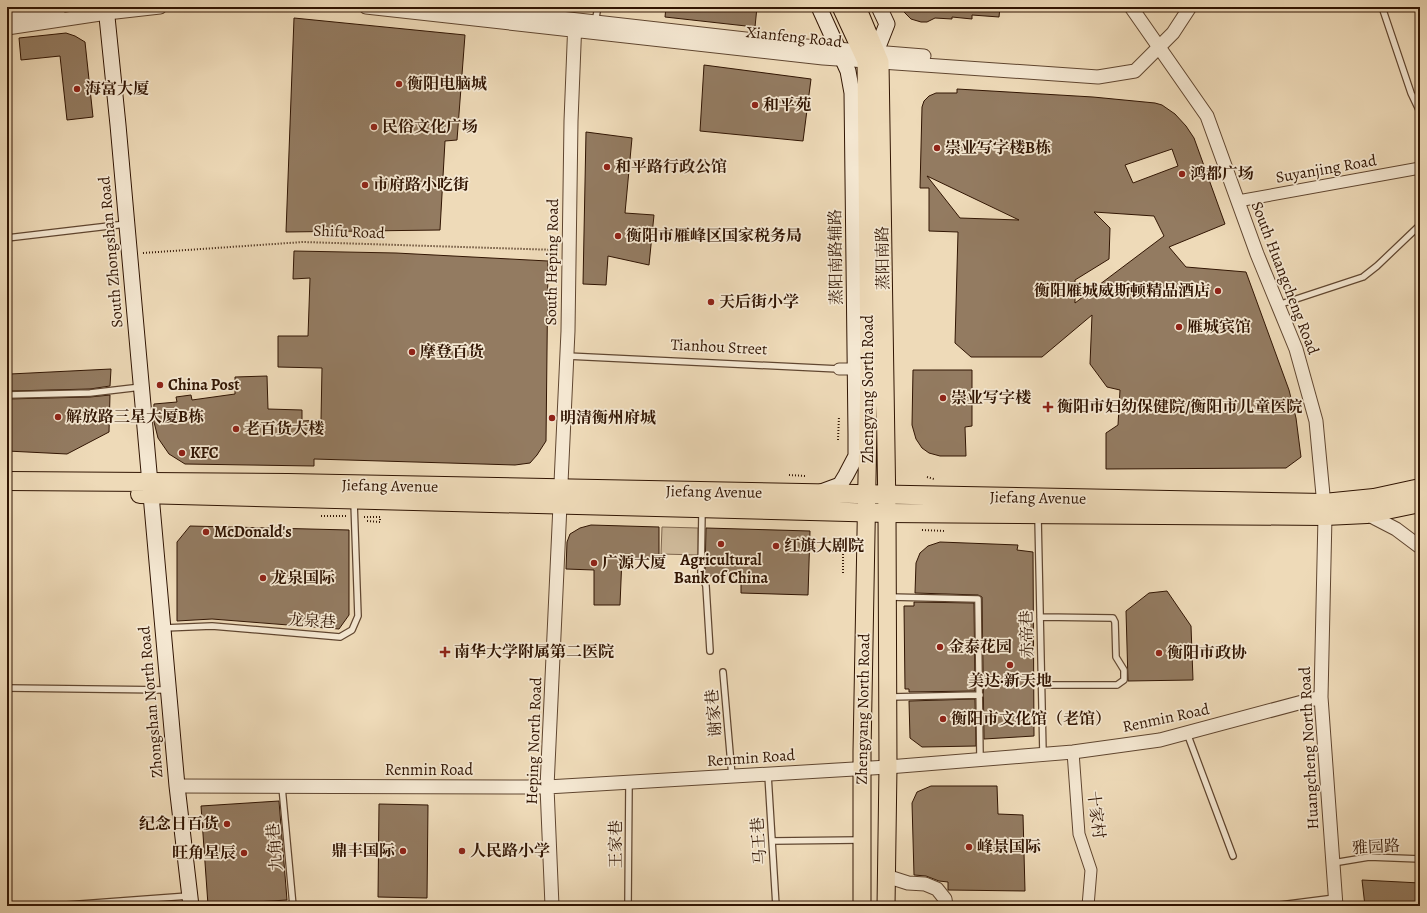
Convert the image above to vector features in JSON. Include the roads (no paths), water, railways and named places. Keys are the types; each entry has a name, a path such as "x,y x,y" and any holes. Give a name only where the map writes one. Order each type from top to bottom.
{"highway":[{"name":"Jiefang Avenue","path":"7,481 150,488 352,508 560,497 816,494 866,503"},
{"name":"Jiefang Avenue","path":"7,492 288,483 560,497 702,509 866,503 1038,514 1324,510 1420,488"},
{"name":"Jiefang Avenue","path":"887,504 1324,510 1367,514 1420,503"}],"main road":[{"name":"蒸阳南路辅路","path":"816,494 840,484 856,456 862,369 852,93 848,71 819,7"},
{"name":"Zhengyang Sorth Road","path":"841,7 871,57 862,369 866,503"},
{"name":"蒸阳南路","path":"857,7 871,57 887,504"},
{"path":"871,57 887,24 879,7"},
{"name":"South Zhongshan Road","path":"106,10 127,224 150,488"},
{"name":"Zhongshan North Road","path":"150,488 177,786 191,901"},
{"name":"Zhengyang North Road","path":"862,906 862,768 866,503"},
{"name":"Zhengyang North Road","path":"886,906 888,767 887,504"}],"street":[{"path":"7,15 61,7"},
{"path":"7,28 106,10 160,7"},
{"name":"Xianfeng Road","path":"366,7 575,25 841,55 1098,77 1135,71 1157,44 1181,7"},
{"name":"Xianfeng Road","path":"464,7 575,25 595,22 841,55"},
{"name":"South Huangcheng Road","path":"1131,7 1207,116 1257,254 1296,349 1316,421 1324,510"},
{"name":"Xianfeng Road","path":"1157,44 1173,33 1190,7"},
{"name":"South Heping Road","path":"560,497 568,332 571,120 575,25"},
{"name":"Suyanjing Road","path":"1238,201 1420,168"},
{"name":"Tianhou Street","path":"839,369 862,369"},
{"name":"Heping North Road","path":"552,906 548,787 560,497"},
{"name":"Huangcheng North Road","path":"1324,510 1321,697 1336,902"},
{"path":"1367,514 1396,529 1420,547"},
{"name":"Renmin Road","path":"177,786 548,787 888,767 1073,752 1160,740 1321,697"},
{"name":"十家村","path":"1073,752 1079,834 1091,870 1088,906"},
{"path":"886,876 908,883 925,884 937,888 945,899 946,906"}],"lane":[{"path":"595,22 598,7"},
{"path":"1382,7 1411,93 1420,112"},
{"path":"7,238 127,224"},
{"path":"1278,305 1363,277 1377,266 1420,225"},
{"name":"Tianhou Street","path":"566,356 839,369"},
{"path":"7,396 90,393 141,387"},
{"name":"龙泉巷","path":"162,628 212,626 340,637 352,630 358,616 352,508"},
{"path":"702,509 701,574 706,586 710,651"},
{"name":"赤帝巷","path":"1038,514 1043,754"},
{"path":"887,597 978,599 980,759"},
{"path":"1040,617 1113,618 1115,622 1116,657 1124,670 1124,680 1117,685 1042,685"},
{"name":"谢家巷","path":"723,672 732,776"},
{"path":"7,688 168,690"},
{"path":"888,697 980,695"},
{"path":"1187,733 1233,856"},
{"name":"马王巷","path":"768,774 776,906"},
{"name":"王家巷","path":"628,906 629,783"},
{"name":"九角巷","path":"282,786 293,906"},
{"path":"772,841 862,840"},
{"name":"雅园路","path":"1333,864 1368,857 1420,859"},
{"path":"53,906 191,901"},
{"path":"1272,906 1336,902"},
{"path":"7,905 46,906"},
{"path":"766,906 862,906"}],"place":[{"name":"衡阳电脑城","path":"399,84"},
{"name":"海富大厦","path":"77,89"},
{"name":"和平苑","path":"755,105"},
{"name":"民俗文化广场","path":"374,127"},
{"name":"崇业写字楼B栋","path":"937,148"},
{"name":"和平路行政公馆","path":"607,167"},
{"name":"鸿都广场","path":"1182,174"},
{"name":"市府路小吃街","path":"365,185"},
{"name":"衡阳市雁峰区国家税务局","path":"618,236"},
{"name":"衡阳雁城威斯顿精品酒店","path":"1218,291"},
{"name":"天后街小学","path":"711,302"},
{"name":"雁城宾馆","path":"1179,327"},
{"name":"摩登百货","path":"412,352"},
{"name":"China Post","path":"160,385"},
{"name":"崇业写字楼","path":"943,398"},
{"name":"衡阳市妇幼保健院/衡阳市儿童医院","path":"1048,407"},
{"name":"解放路三星大厦B栋","path":"58,417"},
{"name":"明清衡州府城","path":"552,418"},
{"name":"老百货大楼","path":"236,429"},
{"name":"KFC","path":"182,453"},
{"name":"McDonald's","path":"206,532"},
{"name":"Agricultural Bank of China","path":"721,544"},
{"name":"红旗大剧院","path":"776,546"},
{"name":"广源大厦","path":"594,563"},
{"name":"龙泉国际","path":"263,578"},
{"name":"金泰花园","path":"940,647"},
{"name":"南华大学附属第二医院","path":"445,652"},
{"name":"衡阳市政协","path":"1159,653"},
{"name":"美达·新天地","path":"1010,665"},
{"name":"衡阳市文化馆（老馆）","path":"943,719"},
{"name":"纪念日百货","path":"227,824"},
{"name":"峰景国际","path":"969,847"},
{"name":"鼎丰国际","path":"403,851"},
{"name":"人民路小学","path":"462,851"},
{"name":"旺角星辰","path":"244,853"}]}
